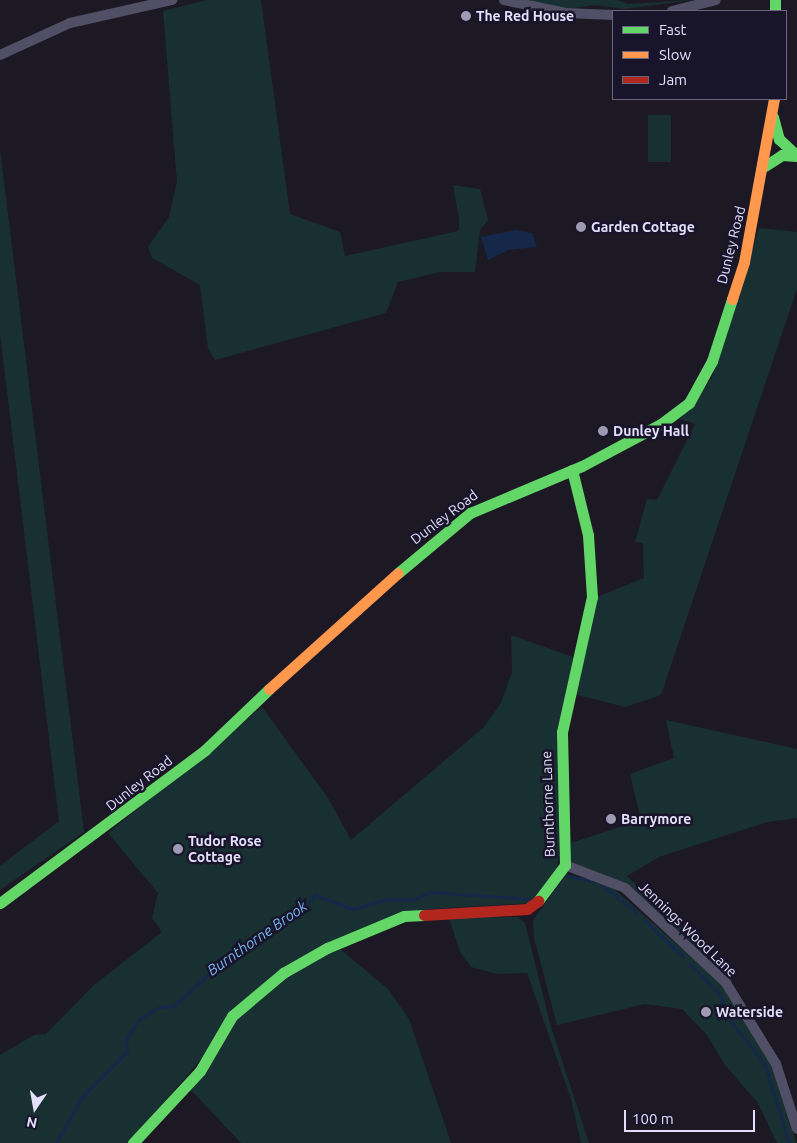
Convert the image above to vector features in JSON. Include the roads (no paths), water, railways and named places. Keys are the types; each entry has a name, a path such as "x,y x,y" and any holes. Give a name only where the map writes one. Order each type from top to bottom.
{"main road":[{"name":"Dunley Road","path":"0,903 102,831 204,750 354,610 470,513 572,470 661,424 698,392 740,276 765,166 774,100"},
{"path":"773,117 779,140 796,156"},
{"path":"765,166 782,154 796,156"},
{"name":"Burnthorne Lane","path":"133,1143 200,1071 232,1016 283,973 327,948 404,916 527,909 544,897 566,865 560,748 589,622 593,568 572,470"}],"street":[{"path":"0,55 70,23 172,0"},
{"path":"504,0 566,13 612,15"},
{"path":"676,10 716,0"},
{"name":"Jennings Wood Lane","path":"566,865 625,888 726,983 776,1064 797,1129"}],"water":[{"path":"516,230 532,233 537,247 508,250 488,260 481,237"}],"waterway":[{"name":"Burnthorne Brook","path":"567,876 594,881"},
{"name":"Burnthorne Brook","path":"601,884 636,912"},
{"name":"Burnthorne Brook","path":"56,1143 82,1097 127,1052 126,1040 139,1019 160,1007 174,1006 232,953 304,908 315,895 353,909 387,899 413,900 430,892 530,899"},
{"name":"Burnthorne Brook","path":"644,920 684,957"},
{"name":"Burnthorne Brook","path":"690,964 719,993 732,1022 766,1066 789,1143"}],"place":[{"name":"The Red House","path":"466,16"},
{"name":"Garden Cottage","path":"581,227"},
{"name":"Dunley Hall","path":"603,431"},
{"name":"Barrymore","path":"611,819"},
{"name":"Tudor Rose Cottage","path":"178,849"},
{"name":"Waterside","path":"706,1012"}]}
